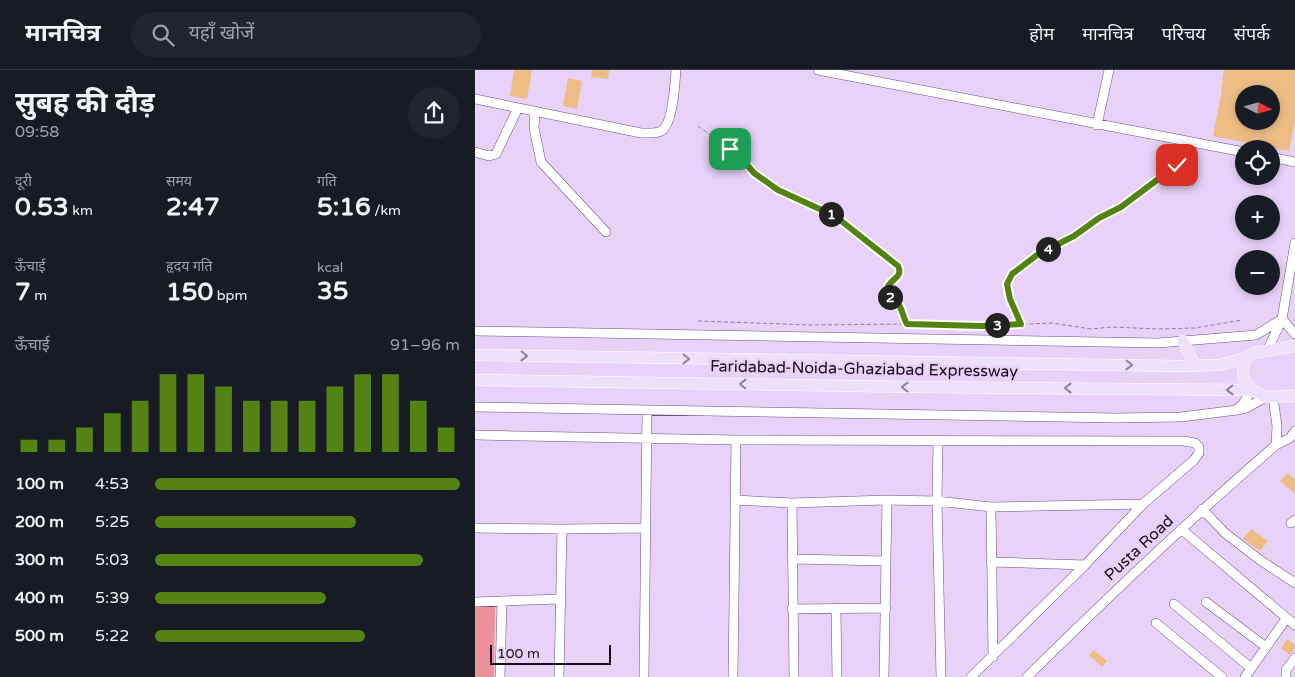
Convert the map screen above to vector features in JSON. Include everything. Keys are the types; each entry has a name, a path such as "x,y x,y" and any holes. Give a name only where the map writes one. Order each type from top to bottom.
{"main road":[{"path":"1183,341 1195,366"},
{"name":"Faridabad-Noida-Ghaziabad Expressway","path":"475,355 1195,366 1219,364 1246,358 1254,353 1295,346"},
{"path":"1246,358 1242,371 1246,384 1253,390"},
{"name":"Faridabad-Noida-Ghaziabad Expressway","path":"475,380 1253,390 1269,397"},
{"path":"1269,397 1295,396"}],"street":[{"path":"475,100 653,134 663,130 668,123 676,70"},
{"path":"818,70 1235,150"},
{"path":"1097,125 1109,70"},
{"path":"475,152 489,156 496,154 518,108"},
{"path":"535,112 534,128 541,162 606,232"},
{"path":"1280,159 1295,162"},
{"path":"1267,351 1283,319 1295,243"},
{"path":"1283,319 1294,331"},
{"path":"475,331 1158,343 1256,335 1283,319"},
{"path":"1237,410 1253,390"},
{"path":"475,407 1126,418 1181,417 1237,410 1247,408 1269,397 1277,426 1276,445"},
{"path":"644,677 647,410"},
{"name":"Pusta Road","path":"1027,677 1202,509 1276,445 1290,438 1295,431"},
{"path":"475,435 736,440 1174,441 1195,443 1199,447 1199,453 1194,460 1143,504 1085,565 971,677"},
{"path":"733,677 736,440"},
{"path":"938,440 937,501 941,677"},
{"path":"735,500 792,503 887,500 937,501 991,507 1143,504"},
{"path":"885,677 887,500"},
{"path":"792,503 794,677"},
{"path":"991,507 993,657"},
{"path":"1202,509 1225,533 1260,560 1295,583"},
{"path":"475,528 646,528"},
{"path":"559,677 563,529"},
{"path":"1181,529 1295,625"},
{"path":"792,559 886,561"},
{"path":"991,562 1085,565"},
{"path":"475,602 560,599"},
{"path":"500,677 502,601"},
{"path":"1206,602 1266,647"},
{"path":"1174,604 1251,668"},
{"path":"836,608 837,677"},
{"path":"792,609 886,608"},
{"path":"1245,677 1286,619"},
{"path":"1156,624 1222,677"},
{"path":"1286,677 1286,670 1295,658"}],"path":[{"path":"698,126 730,149 754,173 778,190 835,216 898,266 900,270 899,275 888,287 887,291 889,296 899,306 907,324"},
{"path":"1021,324 1010,299 1007,284 1012,274 1037,255 1074,236 1099,218 1121,207 1173,168 1184,162 1189,157 1192,143"},
{"path":"699,321 811,325 907,324 981,326 1052,322 1091,329 1112,327 1158,329 1195,328 1242,320"}],"shaded area":[{"path":"475,607 495,607 494,677 475,677"}],"building":[{"path":"514,70 532,70 527,99 510,96"},
{"path":"592,70 609,70 608,79 591,77"},
{"path":"1224,70 1295,70 1295,122 1289,151 1280,149 1280,140 1235,140 1213,136"},
{"path":"568,78 582,81 577,109 563,106"},
{"path":"1287,473 1295,479 1295,494 1280,481"},
{"path":"1251,529 1268,541 1260,551 1243,539"},
{"path":"1287,639 1295,645 1290,655 1281,648"},
{"path":"1094,650 1107,661 1102,667 1089,655"}],"route":[{"path":"730,149 754,173 778,190 835,216 898,266 900,273 888,287 887,291 889,296 899,306 907,324 981,326 1021,324 1010,299 1007,284 1012,274 1037,255 1074,236 1099,218 1121,207 1177,165"}]}
